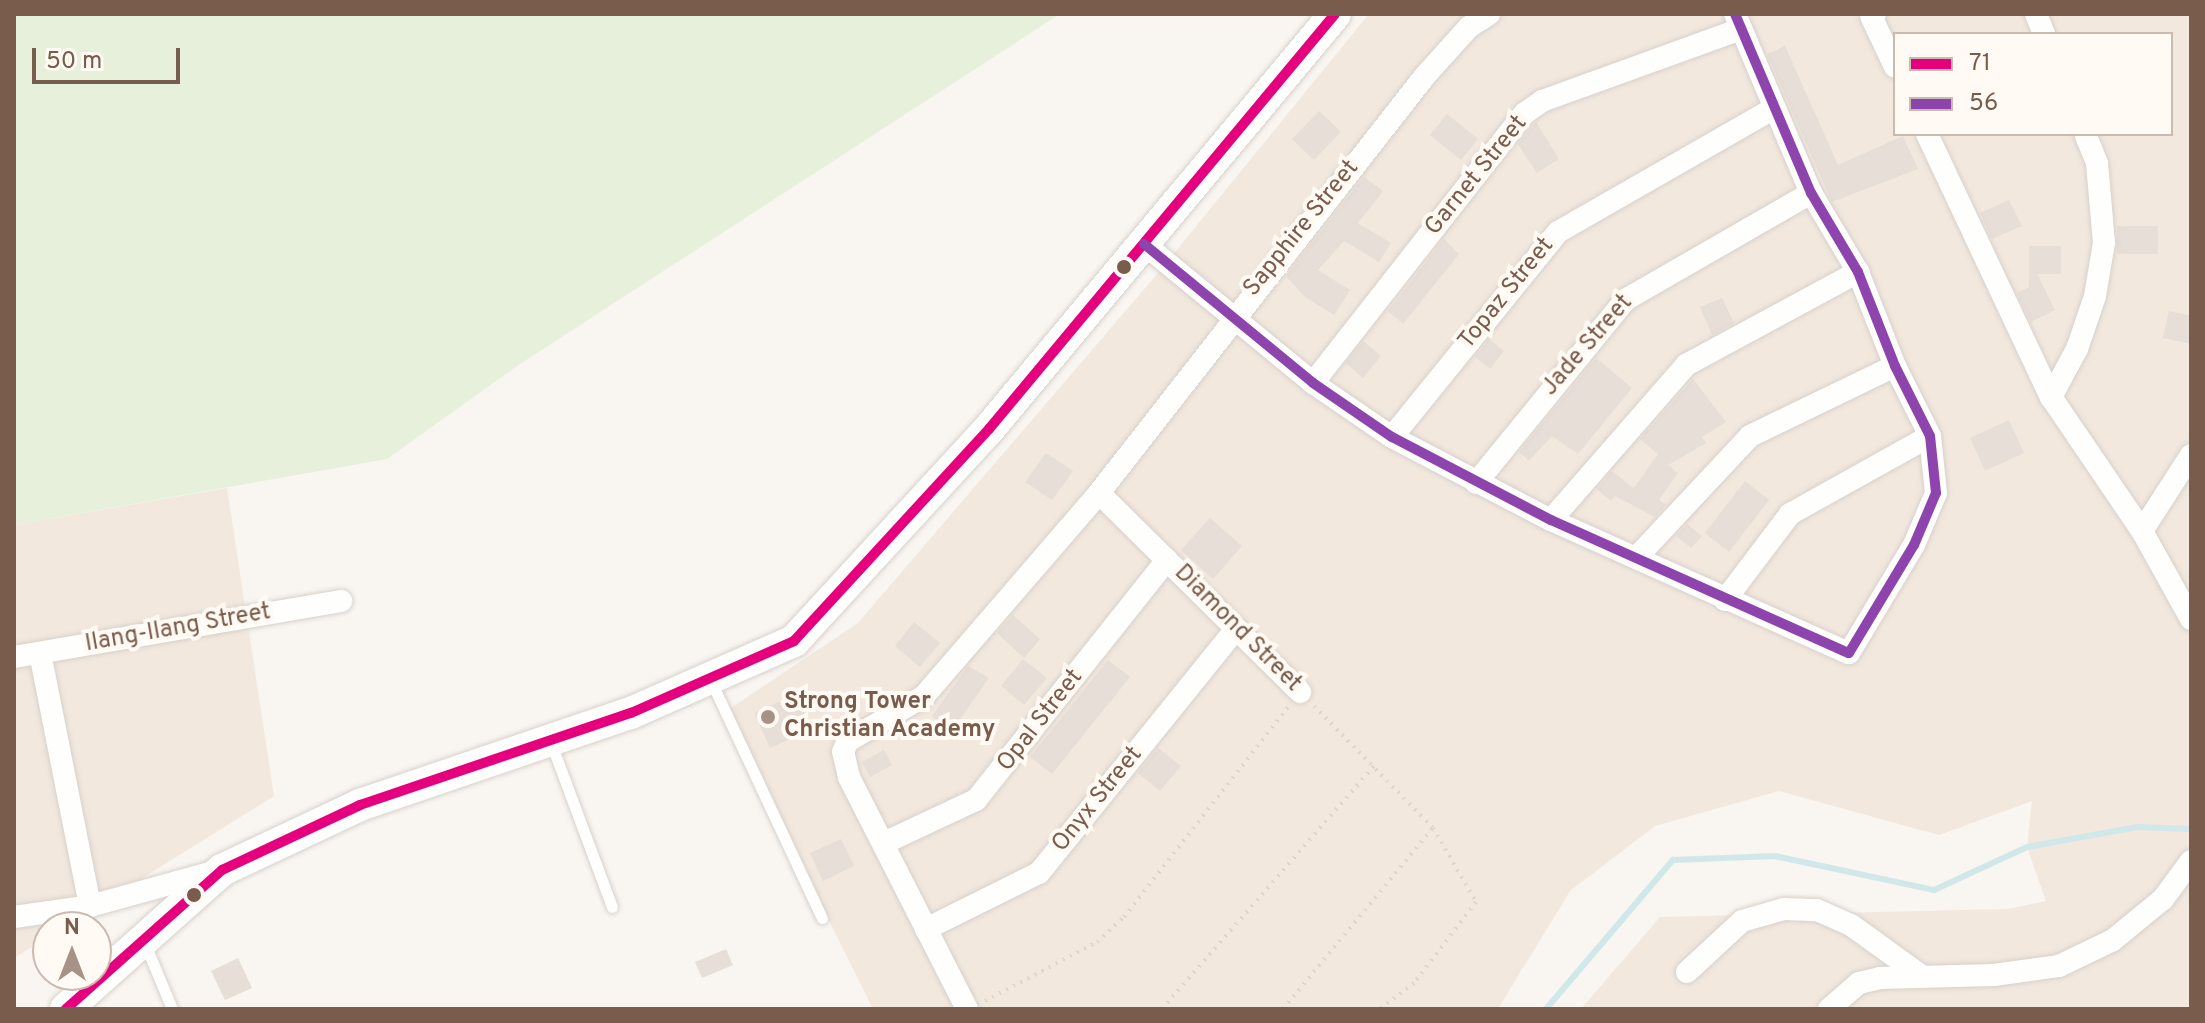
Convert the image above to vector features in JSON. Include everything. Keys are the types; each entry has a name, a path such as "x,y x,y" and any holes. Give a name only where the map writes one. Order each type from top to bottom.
{"street":[{"path":"14,917 90,906 222,870 360,805 631,713 794,641 989,429 1335,14"},
{"name":"Sapphire Street","path":"884,843 845,766 848,741 924,696 1099,493 1232,317 1424,77 1469,27 1489,14"},
{"path":"1873,15 1893,62"},
{"path":"1144,244 1313,383 1392,437 1551,520 1849,653 1914,545 1936,493 1930,436 1895,366 1858,272 1811,193 1738,22"},
{"name":"Garnet Street","path":"1313,383 1525,113 1542,101 1738,22"},
{"name":"Topaz Street","path":"1392,437 1558,232 1773,109"},
{"path":"1928,136 2051,397 2142,531 2191,619"},
{"path":"2051,397 2091,309 2104,243 2097,163 2086,136"},
{"name":"Jade Street","path":"1476,483 1625,300 1811,193"},
{"path":"1551,520 1686,365 1858,272"},
{"path":"1636,558 1750,436 1895,366"},
{"path":"1725,600 1790,514 1930,436"},
{"path":"2142,531 2191,455"},
{"name":"Diamond Street","path":"1099,493 1300,692"},
{"name":"Opal Street","path":"884,843 976,800 1167,560"},
{"name":"Ilang-Ilang Street","path":"14,657 341,601"},
{"name":"Onyx Street","path":"926,929 1039,873 1236,629"},
{"path":"40,653 90,906"},
{"path":"884,843 926,929 975,1006"},
{"path":"1829,1009 1859,983 1919,974 1994,975 2059,966 2113,940 2190,866"},
{"path":"78,1005 222,870"},
{"path":"1687,972 1742,921 1784,909 1817,910 1851,925 1919,974"}],"lane":[{"path":"710,679 822,918"},
{"path":"550,738 612,907"},
{"path":"144,940 172,1009"}],"path":[{"name":"Diamond Street","path":"1300,692 1375,765 1433,828 1476,902 1414,983 1380,1009"},
{"path":"975,1006 1097,942 1124,917 1300,692"},
{"path":"1162,1009 1375,765"},
{"path":"1283,1009 1433,828"}],"shaded area":[{"path":"1369,14 2191,14 2191,1009 1581,1009 1660,917 2008,909 2046,901 2027,847 2032,801 1939,835 1779,791 1655,826 1570,891 1498,1009 873,1009 725,712 858,623 1158,273"},
{"path":"227,488 274,796 90,911 32,911 32,947 14,958 14,525"}],"green space":[{"path":"14,14 1060,14 517,366 387,459 14,525"}],"building":[{"path":"1785,46 1838,165 1903,136 1918,169 1832,202 1767,54"},
{"path":"1319,111 1341,132 1314,160 1292,139"},
{"path":"1447,114 1478,139 1461,160 1430,135"},
{"path":"1536,122 1559,159 1537,173 1518,144"},
{"path":"1364,177 1383,191 1358,223 1391,243 1379,262 1344,241 1318,270 1350,290 1334,315 1305,297 1286,276"},
{"path":"2009,200 2022,226 1992,239 1980,213"},
{"path":"2117,226 2158,226 2158,254 2117,254"},
{"path":"1444,239 1459,254 1403,324 1388,311"},
{"path":"2029,246 2061,246 2061,274 2037,274 2055,310 2031,322 2017,293 2029,287"},
{"path":"1722,298 1734,323 1712,335 1700,307"},
{"path":"2169,311 2191,316 2191,344 2163,338"},
{"path":"1489,339 1504,351 1490,369 1475,357"},
{"path":"1363,341 1381,356 1363,378 1346,363"},
{"path":"1596,358 1632,388 1578,454 1552,436 1529,461 1519,452"},
{"path":"1693,379 1726,422 1702,437 1706,443 1668,465 1678,473 1659,500 1666,505 1655,517 1615,496 1611,501 1597,489 1612,471 1633,488 1636,485 1658,454 1640,439"},
{"path":"2009,420 2024,453 1985,471 1970,438"},
{"path":"1046,453 1073,471 1052,500 1025,482"},
{"path":"1745,481 1769,500 1729,552 1705,533"},
{"path":"1210,518 1242,546 1213,579 1181,550"},
{"path":"1687,524 1702,536 1691,548 1676,536"},
{"path":"1013,615 1040,639 1024,658 997,633"},
{"path":"914,622 940,643 920,667 895,646"},
{"path":"1023,659 1047,678 1024,705 1001,686"},
{"path":"1108,660 1130,677 1052,774 1030,757"},
{"path":"968,666 989,678 951,732 932,716"},
{"path":"796,694 812,729 770,748 754,713"},
{"path":"1158,748 1181,766 1160,791 1138,773"},
{"path":"884,750 892,765 870,777 862,762"},
{"path":"841,839 854,866 823,881 810,853"},
{"path":"726,949 733,965 702,978 695,962"},
{"path":"238,958 252,988 225,1000 211,971"}],"waterway":[{"path":"1546,1009 1673,860 1775,856 1934,890 2027,847 2137,827 2191,829"}],"transit line":[{"name":"71","path":"66,1009 222,870 360,805 631,713 794,641 989,429 1335,14"},
{"name":"56","path":"1144,244 1313,383 1392,437 1551,520 1849,653 1914,545 1936,493 1930,436 1895,366 1858,272 1811,193 1735,14"}],"place":[{"name":"Strong Tower Christian Academy","path":"768,717"}]}
